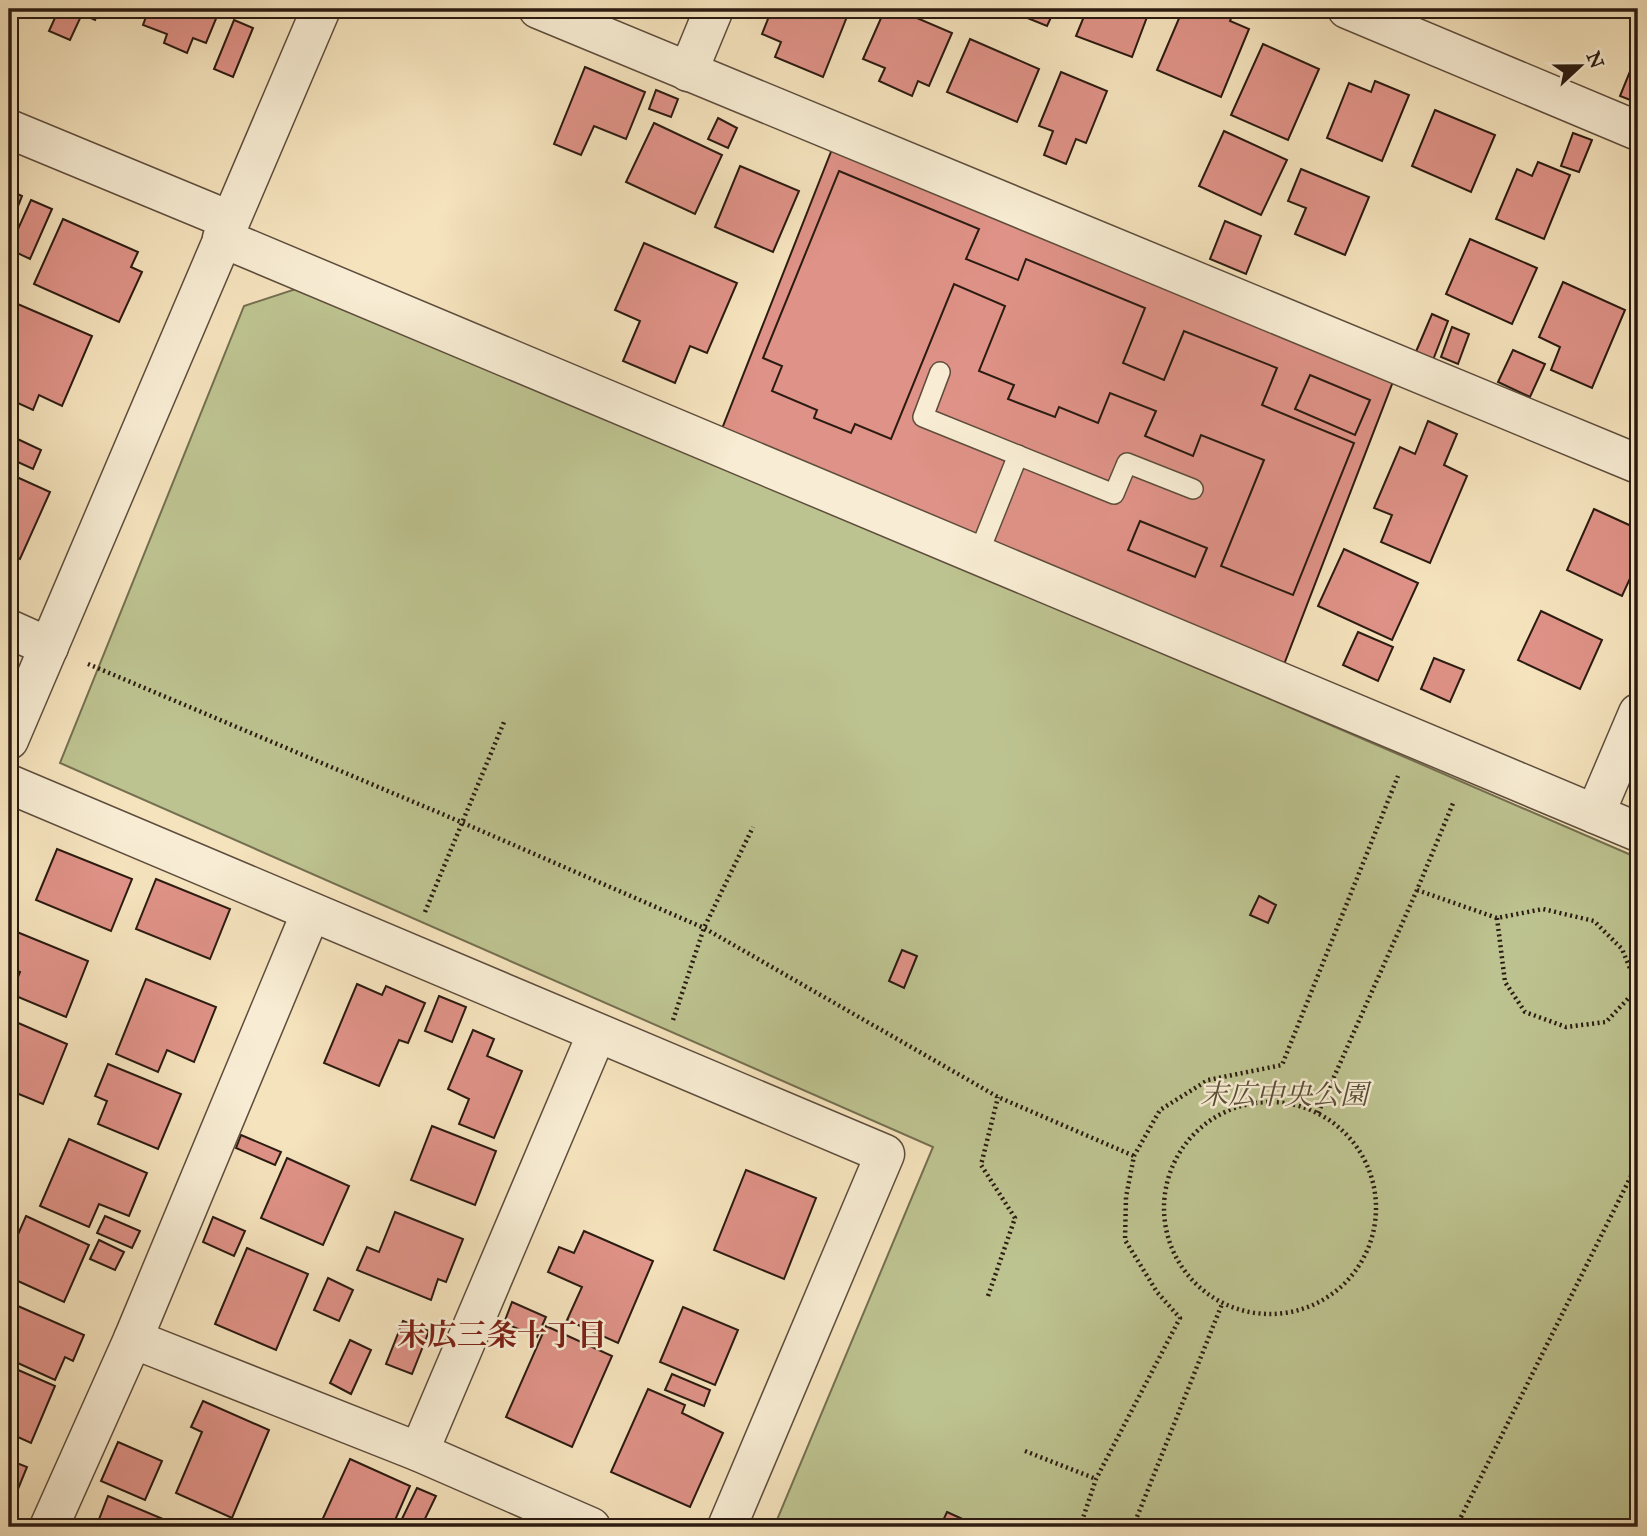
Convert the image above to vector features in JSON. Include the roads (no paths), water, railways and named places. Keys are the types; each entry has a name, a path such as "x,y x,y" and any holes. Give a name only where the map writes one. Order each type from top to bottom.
{"street":[{"path":"9,740 321,9"},
{"path":"538,9 1638,464"},
{"path":"688,72 714,9"},
{"path":"1348,9 1638,131"},
{"path":"9,129 226,229 978,555 1638,832"},
{"path":"9,629 49,647"},
{"path":"1595,814 1638,713"},
{"path":"9,784 885,1154 727,1527"},
{"path":"48,1527 133,1339 311,912"},
{"path":"419,1452 597,1032"},
{"path":"133,1339 419,1452 591,1527"}],"lane":[{"path":"940,372 923,417 1114,494 1126,463 1193,489"},
{"path":"978,555 1018,455"}],"district":[{"name":"末広三条十丁目","path":"502,1335"}],"park label":[{"name":"末広中央公園","path":"1284,1094"}]}
